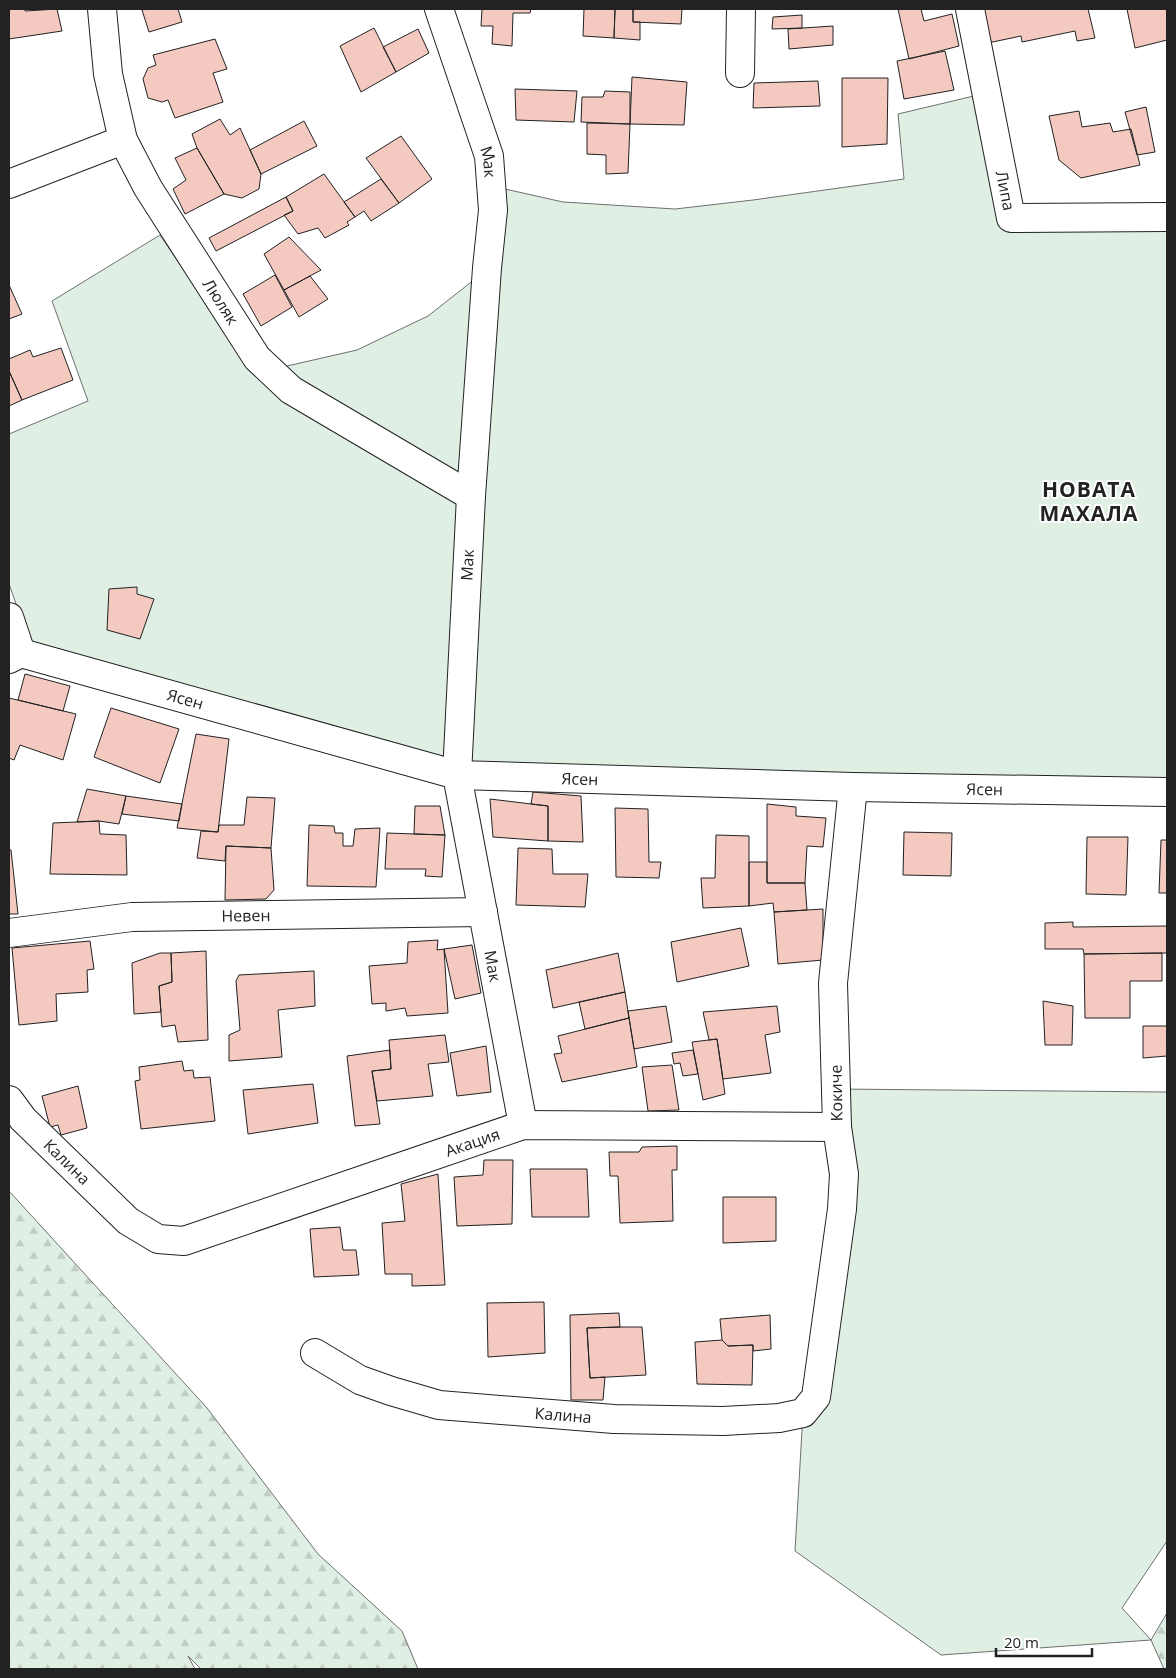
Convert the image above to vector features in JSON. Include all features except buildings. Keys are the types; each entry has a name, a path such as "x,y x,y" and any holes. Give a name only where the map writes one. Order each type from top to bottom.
{"street":[{"name":"Люляк","path":"102,9 108,74 122,140 148,188 257,358 291,390 471,496"},
{"name":"Мак","path":"439,9 489,156 493,210 487,268 471,496 456,775 523,1125"},
{"path":"740,73 742,9"},
{"name":"Липа","path":"970,9 1011,218 1167,217"},
{"path":"9,184 122,140"},
{"path":"9,617 15,656"},
{"name":"Ясен","path":"15,656 456,775 852,787 1167,792"},
{"name":"Кокиче","path":"816,1397 842,1209 844,1174 837,1127 833,983 852,787"},
{"name":"Невен","path":"9,933 132,917 483,912"},
{"name":"Калина","path":"9,1100 23,1119 128,1221"},
{"name":"Акация","path":"128,1221 158,1239 184,1241 523,1125 837,1127"},
{"name":"Калина","path":"315,1353 360,1380 440,1405 614,1419 723,1421 779,1418 803,1413 816,1397"}],"green space":[{"path":"978,95 1003,213 1167,225 1167,779 961,778 445,761 31,646 9,584 9,434 88,401 52,301 160,235 249,366 287,366 357,350 428,316 498,261 505,189 563,202 675,209 904,179 898,114"},
{"path":"836,1089 1167,1092 1167,1541 1122,1608 1151,1640 941,1655 795,1551 803,1413 844,1174"},
{"path":"9,1191 207,1408 318,1554 402,1631 418,1669 201,1669 188,1656 195,1669 9,1669"},
{"path":"1167,1613 1167,1669 1164,1669 1151,1640"}],"district":[{"name":"НОВАТА МАХАЛА","path":"1089,501"}]}
